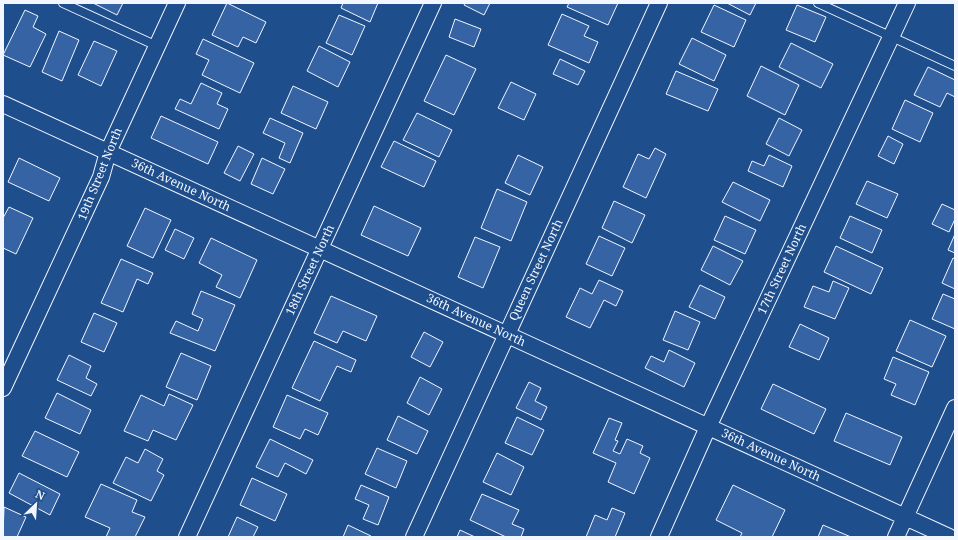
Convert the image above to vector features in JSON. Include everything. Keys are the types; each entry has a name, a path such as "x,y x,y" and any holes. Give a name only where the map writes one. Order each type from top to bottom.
{"street":[{"name":"19th Street North","path":"3,388 101,177 108,152 177,3"},
{"name":"18th Street North","path":"187,537 433,3"},
{"name":"Queen Street North","path":"414,537 659,3"},
{"name":"17th Street North","path":"659,537 708,427 907,3"},
{"name":"36th Avenue North","path":"3,104 949,537"},
{"path":"896,537 955,408"}],"lane":[{"path":"63,3 157,46"},
{"path":"818,3 955,66"}],"building":[{"path":"93,3 123,3 117,15"},
{"path":"227,3 266,22 256,43 243,37 238,47 212,35"},
{"path":"343,3 378,3 370,22 341,8"},
{"path":"465,3 490,3 484,15 464,5"},
{"path":"569,3 618,3 608,25 567,7"},
{"path":"727,3 756,3 750,15"},
{"path":"714,5 746,20 734,47 701,32"},
{"path":"797,5 826,17 815,42 786,30"},
{"path":"25,10 38,16 33,27 46,34 30,67 3,55"},
{"path":"562,14 589,26 584,36 598,42 589,63 548,45"},
{"path":"339,15 365,26 352,55 326,43"},
{"path":"455,19 481,29 474,47 449,37"},
{"path":"59,31 79,40 62,81 42,72"},
{"path":"692,38 726,55 714,81 679,64"},
{"path":"203,39 254,63 240,93 202,75 209,60 196,54"},
{"path":"94,41 117,51 101,86 78,75"},
{"path":"791,43 833,64 821,88 779,67"},
{"path":"319,46 350,62 338,87 307,71"},
{"path":"446,55 476,69 454,115 424,101"},
{"path":"560,59 585,71 578,85 553,74"},
{"path":"761,66 799,85 785,115 747,96"},
{"path":"928,67 955,80 955,97 947,93 940,107 914,95"},
{"path":"676,71 718,89 708,111 666,94"},
{"path":"511,82 536,94 524,120 498,108"},
{"path":"201,83 222,93 217,104 228,109 219,129 175,109 180,99 191,104"},
{"path":"293,86 328,102 316,129 281,113"},
{"path":"905,100 933,113 920,142 892,129"},
{"path":"417,113 452,130 439,157 403,140"},
{"path":"161,116 218,142 208,164 151,138"},
{"path":"270,118 303,133 290,163 279,158 285,143 263,133"},
{"path":"779,118 802,130 789,156 766,144"},
{"path":"888,136 903,144 894,164 878,156"},
{"path":"394,141 436,161 424,187 381,167"},
{"path":"238,146 254,154 240,181 224,173"},
{"path":"655,148 666,154 646,198 623,187 638,154 649,159"},
{"path":"518,155 543,167 530,195 505,183"},
{"path":"769,155 792,166 783,187 748,171 752,161 764,166"},
{"path":"19,158 60,178 49,201 8,182"},
{"path":"262,158 285,169 273,194 251,184"},
{"path":"867,181 898,194 887,218 856,204"},
{"path":"733,182 770,200 760,221 722,202"},
{"path":"497,189 527,202 511,241 481,228"},
{"path":"614,201 645,215 632,243 602,228"},
{"path":"942,204 955,210 955,219 949,232 932,224"},
{"path":"374,206 421,228 408,256 361,235"},
{"path":"9,207 33,218 16,254 3,248 3,218"},
{"path":"145,208 171,220 153,258 127,246"},
{"path":"725,216 756,230 745,254 714,240"},
{"path":"850,216 882,230 872,253 840,238"},
{"path":"175,229 194,238 184,259 165,250"},
{"path":"955,234 955,253 948,250"},
{"path":"599,236 625,248 612,276 586,264"},
{"path":"475,237 500,247 483,288 458,277"},
{"path":"211,238 257,260 240,298 216,287 222,275 199,263"},
{"path":"713,246 743,261 730,285 701,270"},
{"path":"836,246 883,268 871,294 824,272"},
{"path":"953,258 955,259 955,289 942,283"},
{"path":"121,259 153,273 148,284 137,279 123,312 101,303"},
{"path":"599,280 623,291 616,306 604,300 590,328 566,317 580,288 592,294"},
{"path":"833,281 849,288 835,319 804,307 813,286 829,292"},
{"path":"700,285 725,297 715,319 689,307"},
{"path":"201,291 235,305 215,351 170,333 176,321 198,331 203,319 192,314"},
{"path":"943,294 955,299 955,329 932,319"},
{"path":"331,296 377,316 366,341 343,331 337,343 314,333"},
{"path":"675,311 700,322 688,350 663,340"},
{"path":"94,313 117,323 104,352 81,342"},
{"path":"910,320 946,336 932,367 896,351"},
{"path":"800,324 829,338 819,360 789,347"},
{"path":"424,332 443,342 430,367 411,357"},
{"path":"314,341 356,360 351,372 337,366 320,401 292,388"},
{"path":"669,350 695,363 684,387 645,368 651,356 664,362"},
{"path":"181,353 211,366 197,400 166,387"},
{"path":"69,355 91,366 86,378 97,384 91,396 57,380"},
{"path":"893,357 929,372 915,405 891,395 896,384 884,379"},
{"path":"420,377 442,389 429,415 407,403"},
{"path":"529,382 541,388 535,401 547,407 541,420 516,408"},
{"path":"773,384 826,409 814,434 761,409"},
{"path":"57,393 91,410 80,434 45,418"},
{"path":"169,394 193,405 176,440 153,430 148,441 124,431 141,395 164,406"},
{"path":"287,395 328,413 318,435 305,429 300,439 273,427"},
{"path":"846,413 902,437 890,465 834,441"},
{"path":"398,416 428,431 417,454 387,440"},
{"path":"517,417 544,430 532,455 505,443"},
{"path":"609,418 622,423 615,440 618,441 613,451 620,454 627,439 643,446 640,453 650,458 634,494 608,482 616,463 593,453"},
{"path":"35,431 79,452 67,477 22,456"},
{"path":"270,439 313,460 306,474 285,463 278,477 256,467"},
{"path":"377,448 407,461 396,488 365,474"},
{"path":"145,449 163,459 157,471 164,475 151,501 113,483 126,457 138,463"},
{"path":"497,453 524,467 511,495 483,482"},
{"path":"19,473 60,494 50,515 9,493"},
{"path":"252,478 287,494 275,521 240,505"},
{"path":"101,484 137,500 132,512 145,517 135,537 106,537 110,528 85,517"},
{"path":"361,485 389,497 378,525 363,519 369,505 355,499"},
{"path":"733,485 785,510 772,537 740,537 742,533 716,520"},
{"path":"482,494 519,510 512,524 524,529 521,537 506,537 470,520"},
{"path":"4,507 26,517 17,537 3,537"},
{"path":"612,508 625,513 615,537 586,537 595,515 607,520"},
{"path":"237,517 258,527 253,537 228,537"},
{"path":"348,525 371,536 343,537"},
{"path":"823,525 851,537 818,537"},
{"path":"460,530 475,537 457,537"}]}
